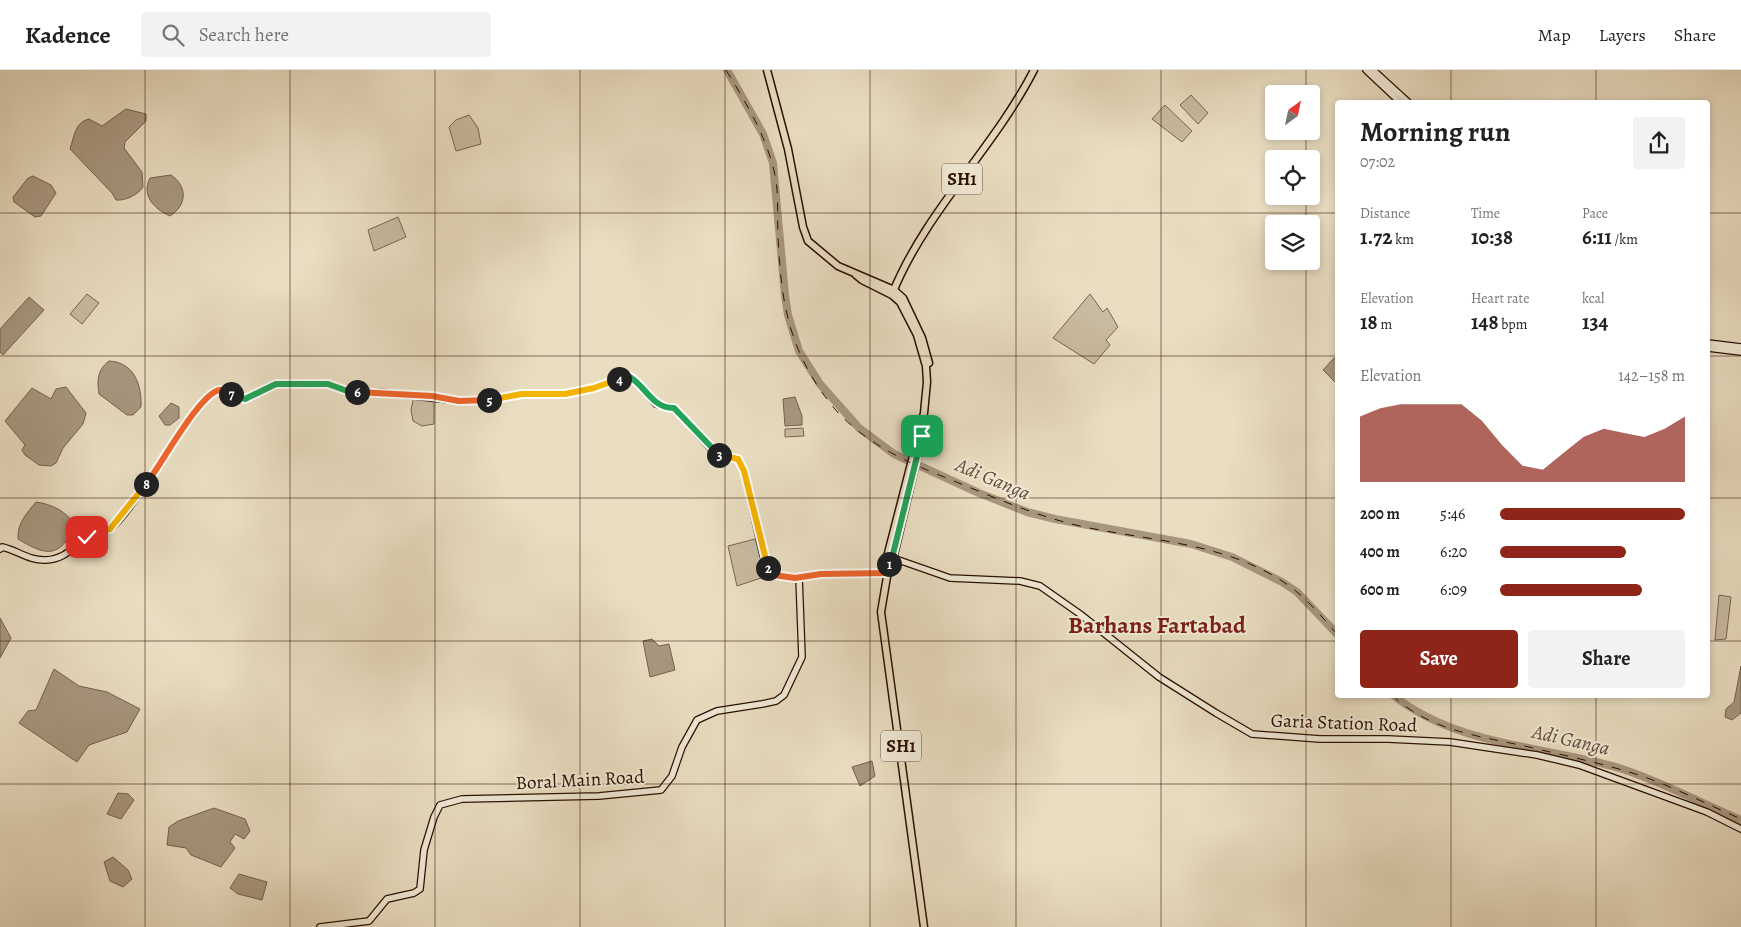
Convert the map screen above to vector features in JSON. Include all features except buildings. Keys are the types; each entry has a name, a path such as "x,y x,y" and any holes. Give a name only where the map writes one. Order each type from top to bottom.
{"main road":[{"path":"767,70 788,149 802,227 808,241 838,266 893,293"},
{"name":"SH1","path":"924,927 881,612 887,573 924,413 927,382 923,353 915,325 893,293 903,269 925,234 1014,103 1034,70"},
{"path":"1366,70 1398,100"},
{"path":"1373,70 1406,100"},
{"path":"1710,343 1741,347"},
{"path":"1710,348 1741,352"},
{"path":"0,549 2,547 11,549 37,560 56,558 70,552 90,535 110,529 151,479 198,408 212,394 222,390 245,399 276,384 311,383 328,384 350,392 379,392 459,401 482,401 522,394 565,394 594,388 626,376 634,380 656,404 665,408 674,408 715,453 738,459 744,471 763,555 767,566 774,575 799,577 821,574 887,573"},
{"name":"Garia Station Road","path":"890,560 950,578 1020,581 1040,586 1080,614 1160,677 1216,714 1252,734 1320,739 1388,739 1450,742 1524,752 1579,765 1707,812 1741,829"},
{"name":"Boral Main Road","path":"320,927 369,922 387,899 414,893 420,889 424,850 434,816 440,805 462,799 582,796 662,790 672,776 682,747 697,720 715,712 776,701 784,695 802,657 799,577"}],"shaded area":[{"path":"1191,95 1208,113 1198,124 1180,105"},
{"path":"1165,105 1192,131 1182,142 1152,119"},
{"path":"126,109 146,114 146,121 125,142 124,148 142,172 143,187 131,197 116,200 112,193 70,149 81,123 89,119 102,126"},
{"path":"469,115 478,128 481,144 456,151 449,127 456,120"},
{"path":"171,175 177,180 183,190 183,196 180,207 170,216 154,205 148,196 147,190 150,178"},
{"path":"33,176 51,185 56,193 41,216 35,217 14,202 13,197 28,178"},
{"path":"398,217 406,237 374,251 368,230"},
{"path":"87,294 99,303 82,324 70,314"},
{"path":"1090,294 1103,312 1107,308 1118,327 1106,340 1110,345 1094,364 1053,338"},
{"path":"29,297 44,310 3,355 0,352 0,329"},
{"path":"1335,357 1335,382 1323,370"},
{"path":"109,361 118,362 125,366 135,376 140,391 141,407 133,415 127,415 99,394 100,372"},
{"path":"66,387 86,413 83,424 63,448 56,463 51,466 39,465 25,455 22,450 25,445 5,421 32,388 51,399 56,389"},
{"path":"414,396 434,398 434,424 422,426 413,421 411,410"},
{"path":"795,397 802,416 802,425 785,426 783,399"},
{"path":"171,403 179,407 179,418 170,425 165,425 159,416"},
{"path":"803,428 804,436 785,437 785,429"},
{"path":"36,502 59,509 75,525 64,544 58,549 44,551 18,539 21,523"},
{"path":"755,539 767,576 737,586 728,546"},
{"path":"1719,595 1731,597 1726,639 1715,640"},
{"path":"0,618 11,638 0,658"},
{"path":"652,639 659,646 669,644 675,670 650,677 643,641"},
{"path":"1741,666 1741,713 1732,720 1725,717 1726,709 1734,702"},
{"path":"54,669 79,686 107,692 140,709 127,732 89,745 77,762 19,723 28,711 36,710"},
{"path":"872,761 875,776 860,786 852,767"},
{"path":"118,793 128,794 134,800 121,819 107,814"},
{"path":"214,808 245,819 250,831 244,839 235,834 230,842 235,848 221,867 191,855 186,848 167,845 169,827 178,821"},
{"path":"113,857 128,870 132,879 123,887 110,881 104,862"},
{"path":"239,874 267,882 262,900 238,894 230,888"}],"waterway":[{"name":"Adi Ganga","path":"727,70 763,134 773,163 785,295 788,315 799,351 820,384 859,428 894,454 979,493 1027,512 1055,519 1191,544 1232,557 1282,582 1297,592 1335,632"},
{"name":"Adi Ganga","path":"1397,698 1418,712 1444,725 1472,735 1635,773 1741,820"}],"railway":[{"path":"726,70 755,121 767,147 775,175 781,282 789,323 796,343 815,382 829,402 853,427 896,456 994,498 1028,510 1080,526 1212,551 1262,569 1300,594 1335,632"},
{"path":"1396,698 1422,717 1456,730 1604,765 1642,776 1741,819"}],"district":[{"name":"Barhans Fartabad","path":"1157,625"}],"route":[{"path":"87,537 110,529 151,479 187,422 212,394 218,391 222,390 241,399 248,399 269,386 276,384 311,383 328,384 350,392 379,392 432,396 459,401 482,401 522,394 565,394 594,388 626,376 634,380 656,404 665,408 674,408 719,456 738,459 744,471 763,555 771,574 795,578 821,574 887,573 922,436"}]}
